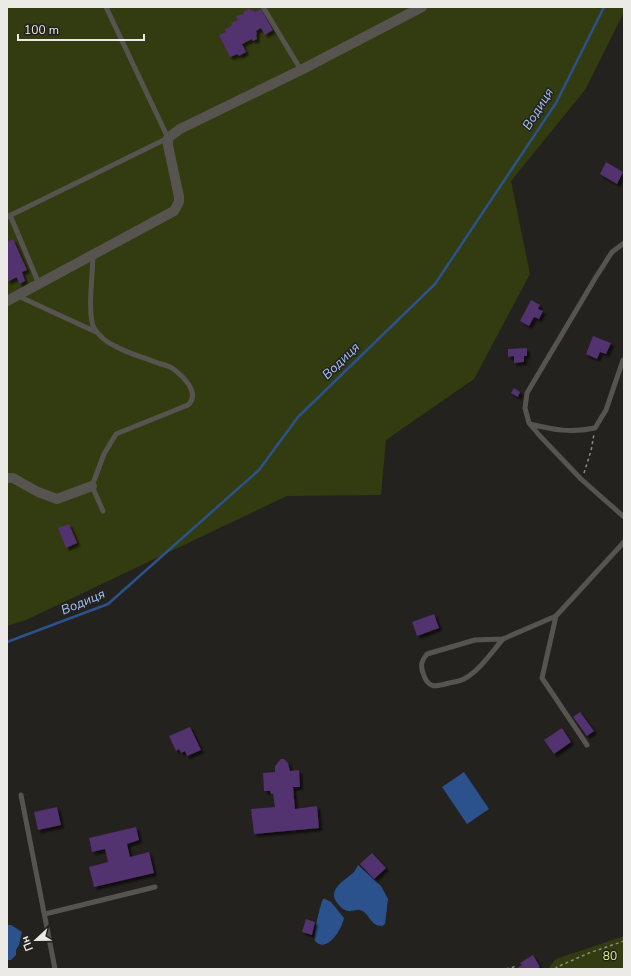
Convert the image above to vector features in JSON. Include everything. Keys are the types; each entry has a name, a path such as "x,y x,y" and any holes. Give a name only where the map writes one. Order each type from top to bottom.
{"street":[{"path":"7,301 174,211 177,207 179,197 169,153 168,138 180,129 301,70 422,7"},
{"path":"7,478 13,478 38,492 57,499 92,486"}],"lane":[{"path":"39,284 8,216 168,138 106,7"},
{"path":"263,7 301,70"},
{"path":"624,243 612,252 596,276 527,393 525,408 529,423 540,436 581,479 624,517"},
{"path":"93,254 90,318 97,332 103,339 114,346 171,368 184,379 191,388 193,397 192,401 188,405 116,434 104,454 92,486 102,511"},
{"path":"18,296 97,332"},
{"path":"529,423 551,430 570,432 595,428 606,410 623,360"},
{"path":"503,639 477,669 463,680 437,687 430,685 425,681 421,667 423,659 428,654 475,640 503,639 556,616 624,542"},
{"path":"556,616 542,678 587,745"},
{"path":"21,795 55,969"},
{"path":"45,914 155,887"}],"path":[{"path":"581,479 591,451 595,428"},
{"path":"555,969 589,953 624,941"},
{"path":"506,969 517,966"}],"green space":[{"path":"7,7 624,7 624,12 585,90 511,181 530,274 474,379 386,440 381,495 287,496 26,620 7,626"},
{"name":"80","path":"624,936 624,969 548,969 556,959"}],"water":[{"path":"464,772 489,809 467,824 442,787"},
{"path":"358,865 381,886 388,899 385,924 382,926 372,922 366,914 360,910 344,910 335,899 335,890 353,873"},
{"path":"323,899 331,902 344,918 337,934 329,942 320,944 315,941 315,933"},
{"path":"7,925 11,925 22,932 19,945 16,950 16,955 11,960 7,960"}],"building":[{"path":"250,8 251,11 253,10 255,12 261,9 273,30 265,35 261,28 256,31 257,39 253,41 252,39 242,44 246,52 239,56 238,54 230,57 219,35 226,32 225,29 232,26 231,23 238,20 236,16 244,14 243,12"},
{"path":"606,162 623,172 617,184 600,174"},
{"path":"13,239 27,270 22,272 25,281 19,284 17,277 7,282 7,242"},
{"path":"531,300 540,305 538,309 543,311 539,319 534,317 529,326 520,321"},
{"path":"593,336 611,343 606,354 600,352 597,359 586,354"},
{"path":"527,348 527,356 524,356 524,362 514,363 514,356 508,357 508,349"},
{"path":"514,388 520,392 518,397 511,393"},
{"path":"69,524 77,543 66,548 58,528"},
{"path":"434,614 439,628 417,636 412,622"},
{"path":"580,712 594,731 587,736 573,717"},
{"path":"190,727 201,750 187,756 185,751 181,753 179,749 176,751 169,736"},
{"path":"562,728 571,742 554,754 544,740"},
{"path":"281,759 284,759 288,763 290,771 299,770 300,787 293,787 295,809 317,806 319,828 254,834 251,809 275,807 273,794 271,794 270,791 264,791 263,773 275,772 275,766"},
{"path":"57,807 61,825 38,830 34,812"},
{"path":"136,827 139,840 127,844 130,857 149,852 154,873 94,887 89,867 108,862 105,849 92,852 89,838"},
{"path":"372,853 386,868 374,879 360,864"},
{"path":"306,919 315,922 312,935 302,932"},
{"path":"533,955 540,967 537,969 516,969 522,965 520,963"}],"waterway":[{"name":"Водиця","path":"7,642 108,604 259,470 298,417 435,284 556,103 604,7"}]}
